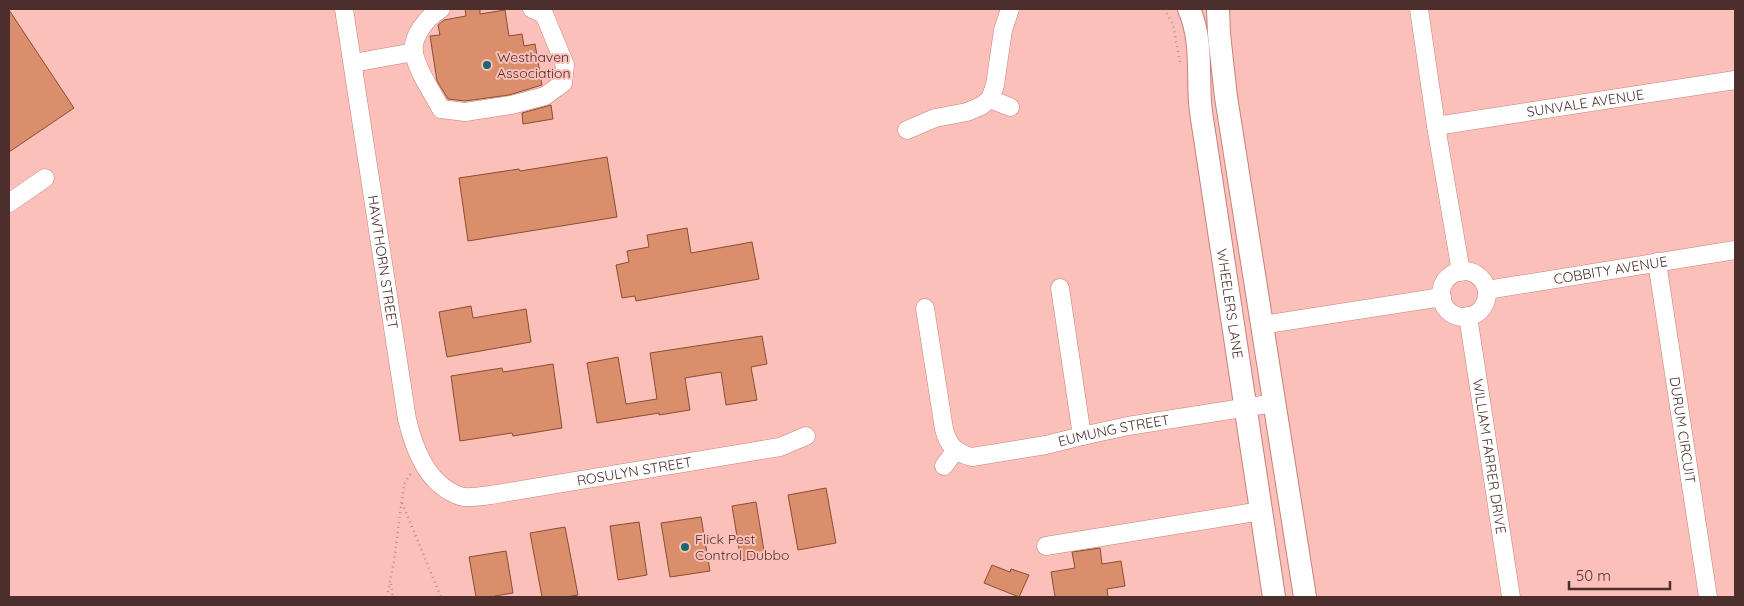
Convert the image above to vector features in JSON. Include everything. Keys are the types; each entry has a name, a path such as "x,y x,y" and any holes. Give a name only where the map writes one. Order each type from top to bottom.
{"main road":[{"name":"WHEELERS LANE","path":"1189,9 1198,41 1200,102 1274,597"},
{"name":"WHEELERS LANE","path":"1218,9 1218,34 1226,96 1305,597"}],"street":[{"name":"HAWTHORN STREET","path":"344,9 406,419 412,438 432,477 447,489 461,496"},
{"path":"441,9 435,12 419,29 414,52 422,73 441,109 465,112 511,106 545,96 563,83 565,65 544,14 532,9"},
{"path":"907,130 936,118 967,112 981,106 990,99 995,84 1003,30 1010,9"},
{"path":"1419,9 1436,126 1461,272"},
{"path":"352,63 414,52"},
{"name":"SUNVALE AVENUE","path":"1436,126 1735,80"},
{"path":"990,99 1010,107"},
{"path":"9,203 45,178"},
{"name":"COBBITY AVENUE","path":"1487,290 1735,250"},
{"name":"DURUM CIRCUIT","path":"1657,262 1708,597"},
{"path":"1461,272 1468,272 1480,278 1487,290 1487,298 1480,310 1468,316 1454,314 1444,304 1442,297 1442,290 1448,278 1461,272"},
{"path":"1060,288 1082,436"},
{"path":"1262,325 1442,297"},
{"path":"926,308 944,429 947,441 955,451 944,466"},
{"name":"WILLIAM FARRER DRIVE","path":"1468,316 1511,597"},
{"name":"EUMUNG STREET","path":"955,451 972,457 1046,445 1128,426 1274,404"},
{"name":"ROSULYN STREET","path":"461,496 491,495 780,447 806,436"},
{"path":"1046,546 1260,512"}],"path":[{"path":"387,597 404,484 421,458"},
{"path":"402,501 441,597"},
{"path":"390,581 393,597"}],"building":[{"name":"Westhaven Association","path":"465,9 480,9 480,14 505,10 509,36 522,34 524,46 535,44 542,85 509,95 465,101 448,99 437,81 430,36 440,35 438,25 444,20 466,16"},
{"path":"9,10 74,108 9,152"},
{"path":"551,105 553,119 523,124 522,113"},
{"path":"607,157 617,217 468,241 459,178 519,169 520,171"},
{"path":"687,228 691,253 752,242 759,279 636,301 635,296 622,298 616,265 629,262 627,251 649,247 647,235"},
{"path":"471,306 473,318 526,309 531,342 447,357 439,312"},
{"path":"762,336 767,364 751,367 757,400 726,405 721,372 685,378 690,410 597,423 587,363 618,357 626,404 657,399 650,353"},
{"path":"553,364 562,428 513,436 512,433 460,441 451,376 502,368 503,372"},
{"path":"826,488 836,543 798,550 788,495"},
{"path":"756,502 765,557 741,561 732,506"},
{"name":"Flick Pest Control Dubbo","path":"701,517 710,571 670,577 661,523"},
{"path":"639,522 647,575 618,580 610,526"},
{"path":"565,527 578,595 542,597 530,533"},
{"path":"1100,548 1102,564 1121,561 1125,586 1107,589 1108,597 1055,597 1051,572 1075,568 1072,552"},
{"path":"506,551 513,593 495,597 476,597 469,557"},
{"path":"992,565 1010,572 1011,569 1029,575 1019,597 984,583"}],"place":[{"name":"Westhaven Association","path":"487,65"},
{"name":"Flick Pest Control Dubbo","path":"685,547"}]}
